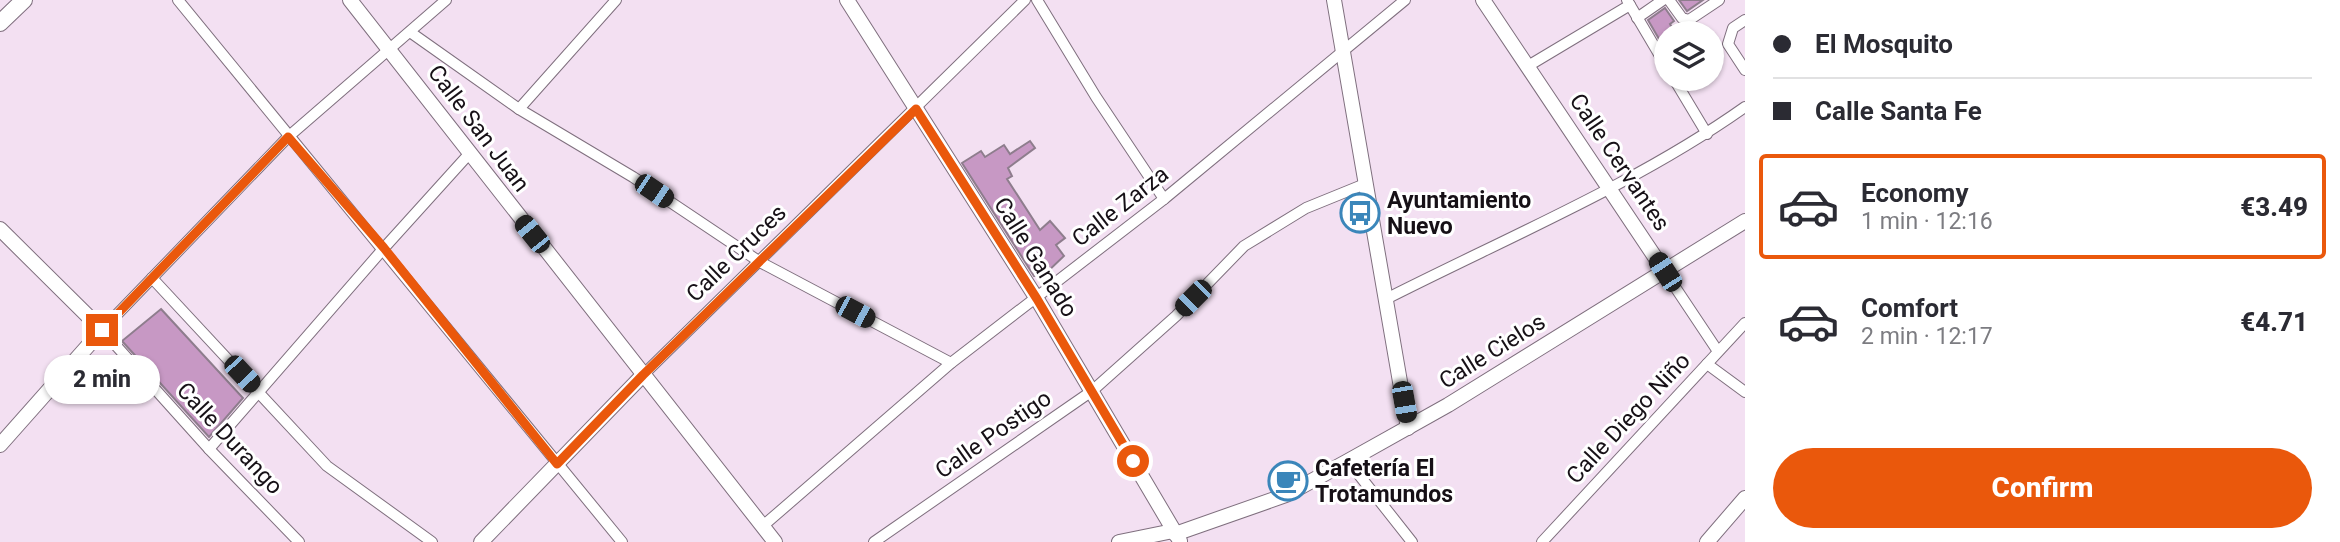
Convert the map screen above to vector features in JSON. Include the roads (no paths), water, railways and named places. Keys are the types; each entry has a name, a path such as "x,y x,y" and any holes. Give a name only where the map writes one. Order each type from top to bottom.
{"main road":[{"path":"0,23 24,0"}],"street":[{"path":"194,0 181,4 288,137 384,248 622,542"},
{"name":"Calle San Juan","path":"350,0 775,542"},
{"path":"0,445 102,330 288,137 392,51 446,0"},
{"path":"519,109 616,0"},
{"name":"Calle Ganado","path":"847,0 1037,299 1176,536"},
{"name":"Calle Cruces","path":"481,542 643,375 1025,0"},
{"path":"1037,0 1096,97 1164,199"},
{"path":"1334,0 1408,428"},
{"name":"Calle Zarza","path":"764,525 951,363 1164,199 1405,0"},
{"name":"Calle Cervantes","path":"1483,0 1610,186 1717,351"},
{"path":"1637,18 1663,0"},
{"path":"1669,0 1682,18 1689,20 1719,0"},
{"path":"1528,66 1628,3 1654,46"},
{"path":"1745,20 1733,28 1728,44 1745,70"},
{"path":"410,32 519,109 634,177 760,262 951,363"},
{"path":"1681,91 1707,134"},
{"path":"1385,299 1610,186 1707,134 1745,107"},
{"path":"209,449 469,155"},
{"name":"Calle Postigo","path":"874,542 1092,391 1176,316 1244,246 1306,208 1366,184"},
{"name":"Calle Cielos","path":"1119,542 1176,536 1286,495 1408,428 1745,221"},
{"path":"0,229 102,330"},
{"path":"152,278 327,466 432,542"},
{"name":"Calle Diego Niño","path":"1542,542 1745,323"},
{"name":"Calle Durango","path":"102,330 209,449 299,542"},
{"path":"1707,364 1745,391"},
{"path":"1348,461 1412,542"},
{"path":"1711,540 1745,498"}],"place":[{"name":"Ayuntamiento Nuevo","path":"1360,213"},
{"name":"Cafetería El Trotamundos","path":"1288,481"}]}
